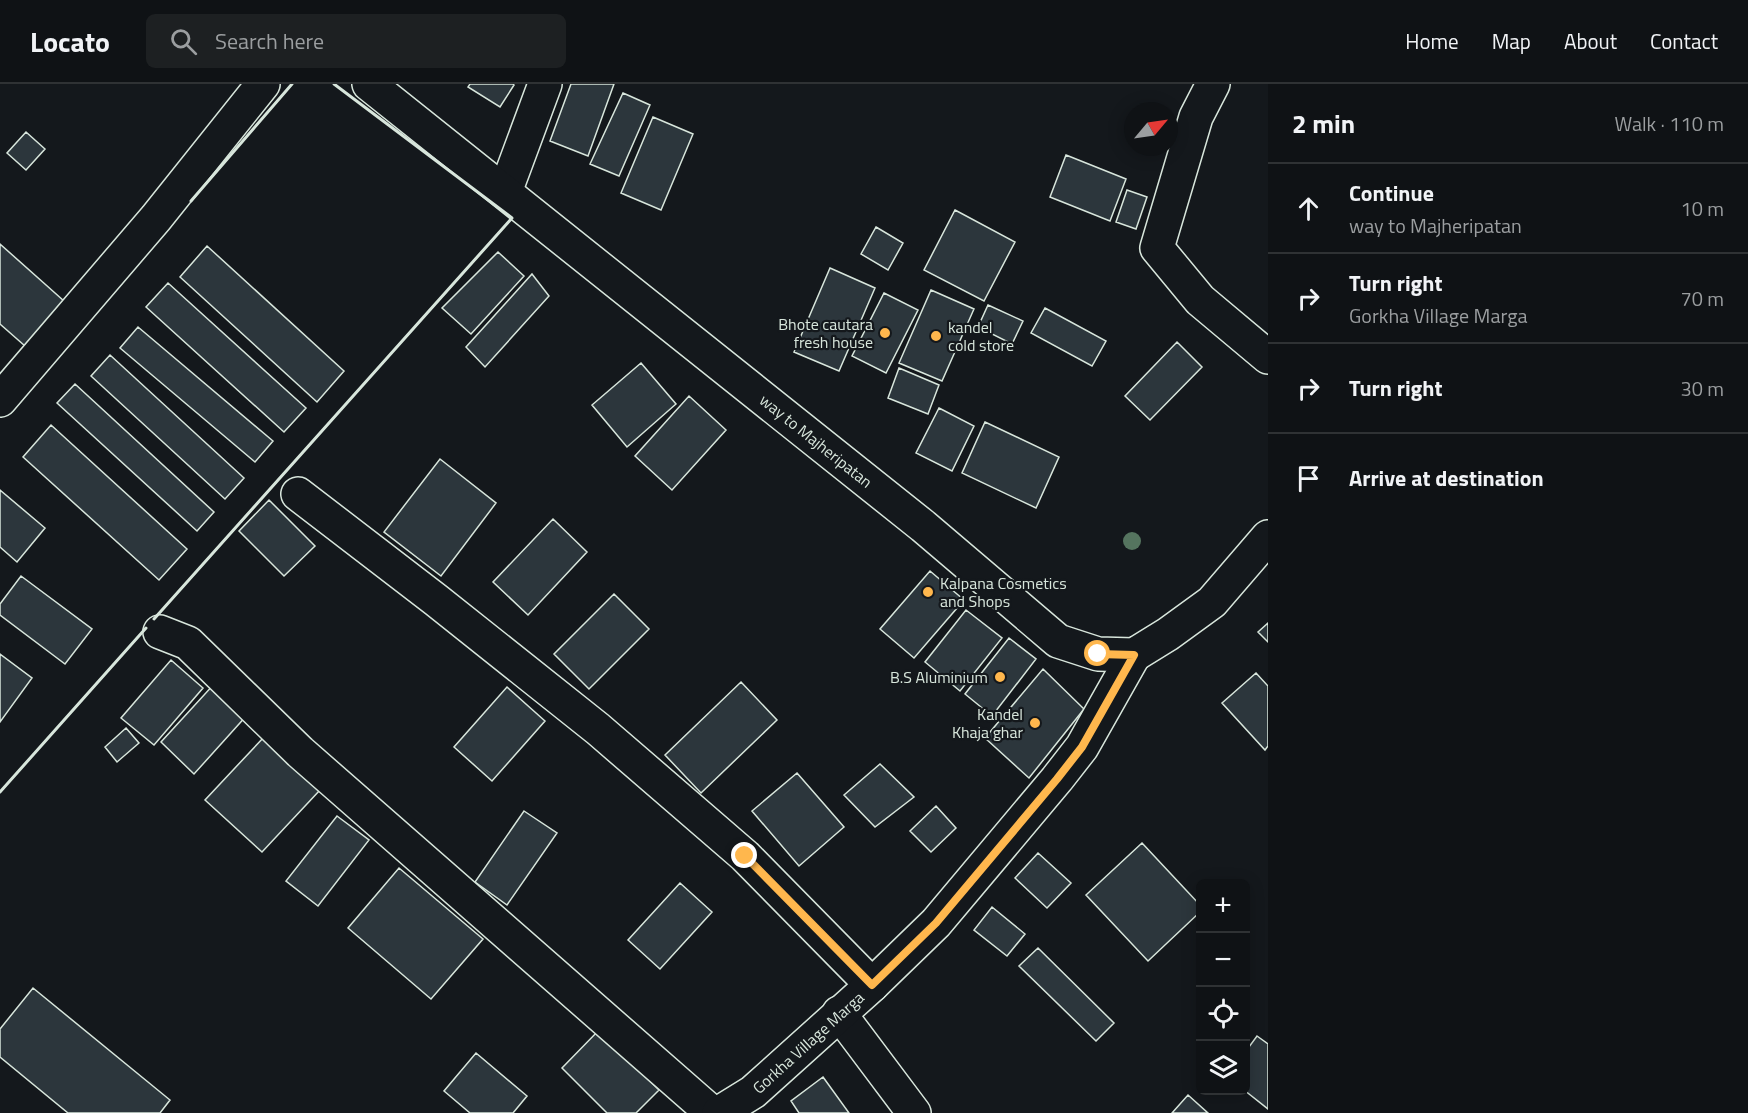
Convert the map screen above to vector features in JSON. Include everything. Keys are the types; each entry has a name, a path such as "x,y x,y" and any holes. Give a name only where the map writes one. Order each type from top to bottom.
{"street":[{"path":"0,400 156,218 264,84"},
{"name":"way to Majheripatan","path":"369,84 923,526 1058,641 1098,654 1134,655"},
{"path":"505,192 545,84"},
{"path":"1213,84 1196,117 1157,248 1200,300 1268,357"},
{"path":"298,494 598,729 745,856 872,985"},
{"path":"1134,655 1212,602 1268,537"},
{"path":"160,632 188,643 300,752 712,1113"},
{"name":"Gorkha Village Marga","path":"719,1113 753,1092 872,985 936,923 1082,747 1134,655"},
{"path":"839,1013 914,1113"}],"building":[{"path":"470,84 514,85 500,107 468,87"},
{"path":"571,84 614,84 588,156 550,141"},
{"path":"623,93 650,105 619,176 590,164"},
{"path":"653,117 693,134 661,210 621,193"},
{"path":"26,132 45,149 26,170 7,153"},
{"path":"1066,155 1126,179 1110,221 1050,197"},
{"path":"1127,190 1147,197 1136,229 1116,222"},
{"path":"955,210 1015,242 984,301 924,270"},
{"path":"876,227 903,243 888,270 861,254"},
{"path":"0,244 64,301 25,346 0,324"},
{"path":"207,246 344,371 317,402 180,277"},
{"path":"498,252 524,276 471,334 442,308"},
{"path":"830,268 875,288 839,371 794,352"},
{"path":"532,274 549,296 485,367 466,347"},
{"path":"168,283 306,408 284,432 146,307"},
{"name":"kandel cold store","path":"931,290 974,309 942,381 899,363"},
{"name":"Bhote cautara fresh house","path":"884,293 918,310 886,373 852,356"},
{"path":"988,305 1023,321 1012,344 978,327"},
{"path":"1045,308 1106,341 1092,366 1031,333"},
{"path":"138,327 273,441 255,462 120,348"},
{"path":"1177,342 1202,367 1150,420 1125,396"},
{"path":"110,355 244,478 225,499 91,376"},
{"path":"641,363 676,404 627,447 592,405"},
{"path":"899,368 939,385 928,414 888,398"},
{"path":"75,384 214,512 197,531 57,403"},
{"path":"689,396 726,430 672,490 635,456"},
{"path":"939,408 974,426 952,471 916,453"},
{"path":"985,422 1059,457 1036,508 962,473"},
{"path":"51,425 187,549 159,580 23,457"},
{"path":"440,459 496,503 441,576 384,532"},
{"path":"0,490 45,528 17,562 0,547"},
{"path":"269,500 315,546 284,576 239,531"},
{"path":"553,519 587,552 528,615 493,582"},
{"path":"930,571 964,600 914,658 880,629"},
{"path":"21,576 92,629 65,664 0,615 0,604"},
{"path":"614,594 649,629 589,689 554,654"},
{"path":"966,610 1002,638 960,691 925,662"},
{"path":"1268,623 1268,642 1258,632"},
{"name":"B.S Aluminium","path":"1009,638 1036,659 992,716 965,694"},
{"path":"0,654 32,678 0,722"},
{"path":"171,660 203,688 154,745 121,718"},
{"name":"Kandel Khaja ghar","path":"1043,669 1084,709 1029,778 985,738"},
{"path":"1256,673 1268,686 1268,746 1265,750 1222,703"},
{"path":"741,682 777,720 701,793 665,755"},
{"path":"215,683 248,714 194,774 161,742"},
{"path":"507,687 545,721 492,781 454,747"},
{"path":"126,728 139,743 117,762 105,747"},
{"path":"264,737 320,790 262,852 205,800"},
{"path":"880,764 914,797 875,827 844,795"},
{"path":"797,773 844,827 799,866 752,811"},
{"path":"936,806 956,828 931,852 910,831"},
{"path":"524,811 557,833 507,905 475,882"},
{"path":"337,816 369,840 318,906 286,881"},
{"path":"1142,843 1196,901 1196,916 1148,961 1086,895"},
{"path":"1038,853 1071,883 1047,908 1015,878"},
{"path":"399,868 483,939 431,999 348,928"},
{"path":"680,883 712,912 660,969 628,940"},
{"path":"992,907 1025,934 1007,956 974,930"},
{"path":"1038,948 1114,1023 1096,1041 1019,966"},
{"path":"33,988 170,1100 160,1113 68,1113 0,1057 0,1029"},
{"path":"599,1030 659,1090 636,1113 607,1113 562,1068"},
{"path":"1257,1036 1268,1044 1268,1109 1250,1095 1250,1046"},
{"path":"476,1053 527,1096 513,1113 470,1113 444,1091"},
{"path":"823,1077 849,1113 799,1113 791,1101"},
{"path":"1188,1095 1208,1113 1172,1113"}],"wall":[{"path":"191,201 292,84"},
{"path":"154,619 512,218 334,84"},
{"path":"0,792 146,628"}],"place":[{"name":"Bhote cautara fresh house","path":"885,333"},
{"name":"kandel cold store","path":"936,336"},
{"name":"Kalpana Cosmetics and Shops","path":"928,592"},
{"name":"B.S Aluminium","path":"1000,677"},
{"name":"Kandel Khaja ghar","path":"1035,723"}],"route":[{"path":"745,856 872,985 936,923 1082,747 1134,655 1098,654"}]}
